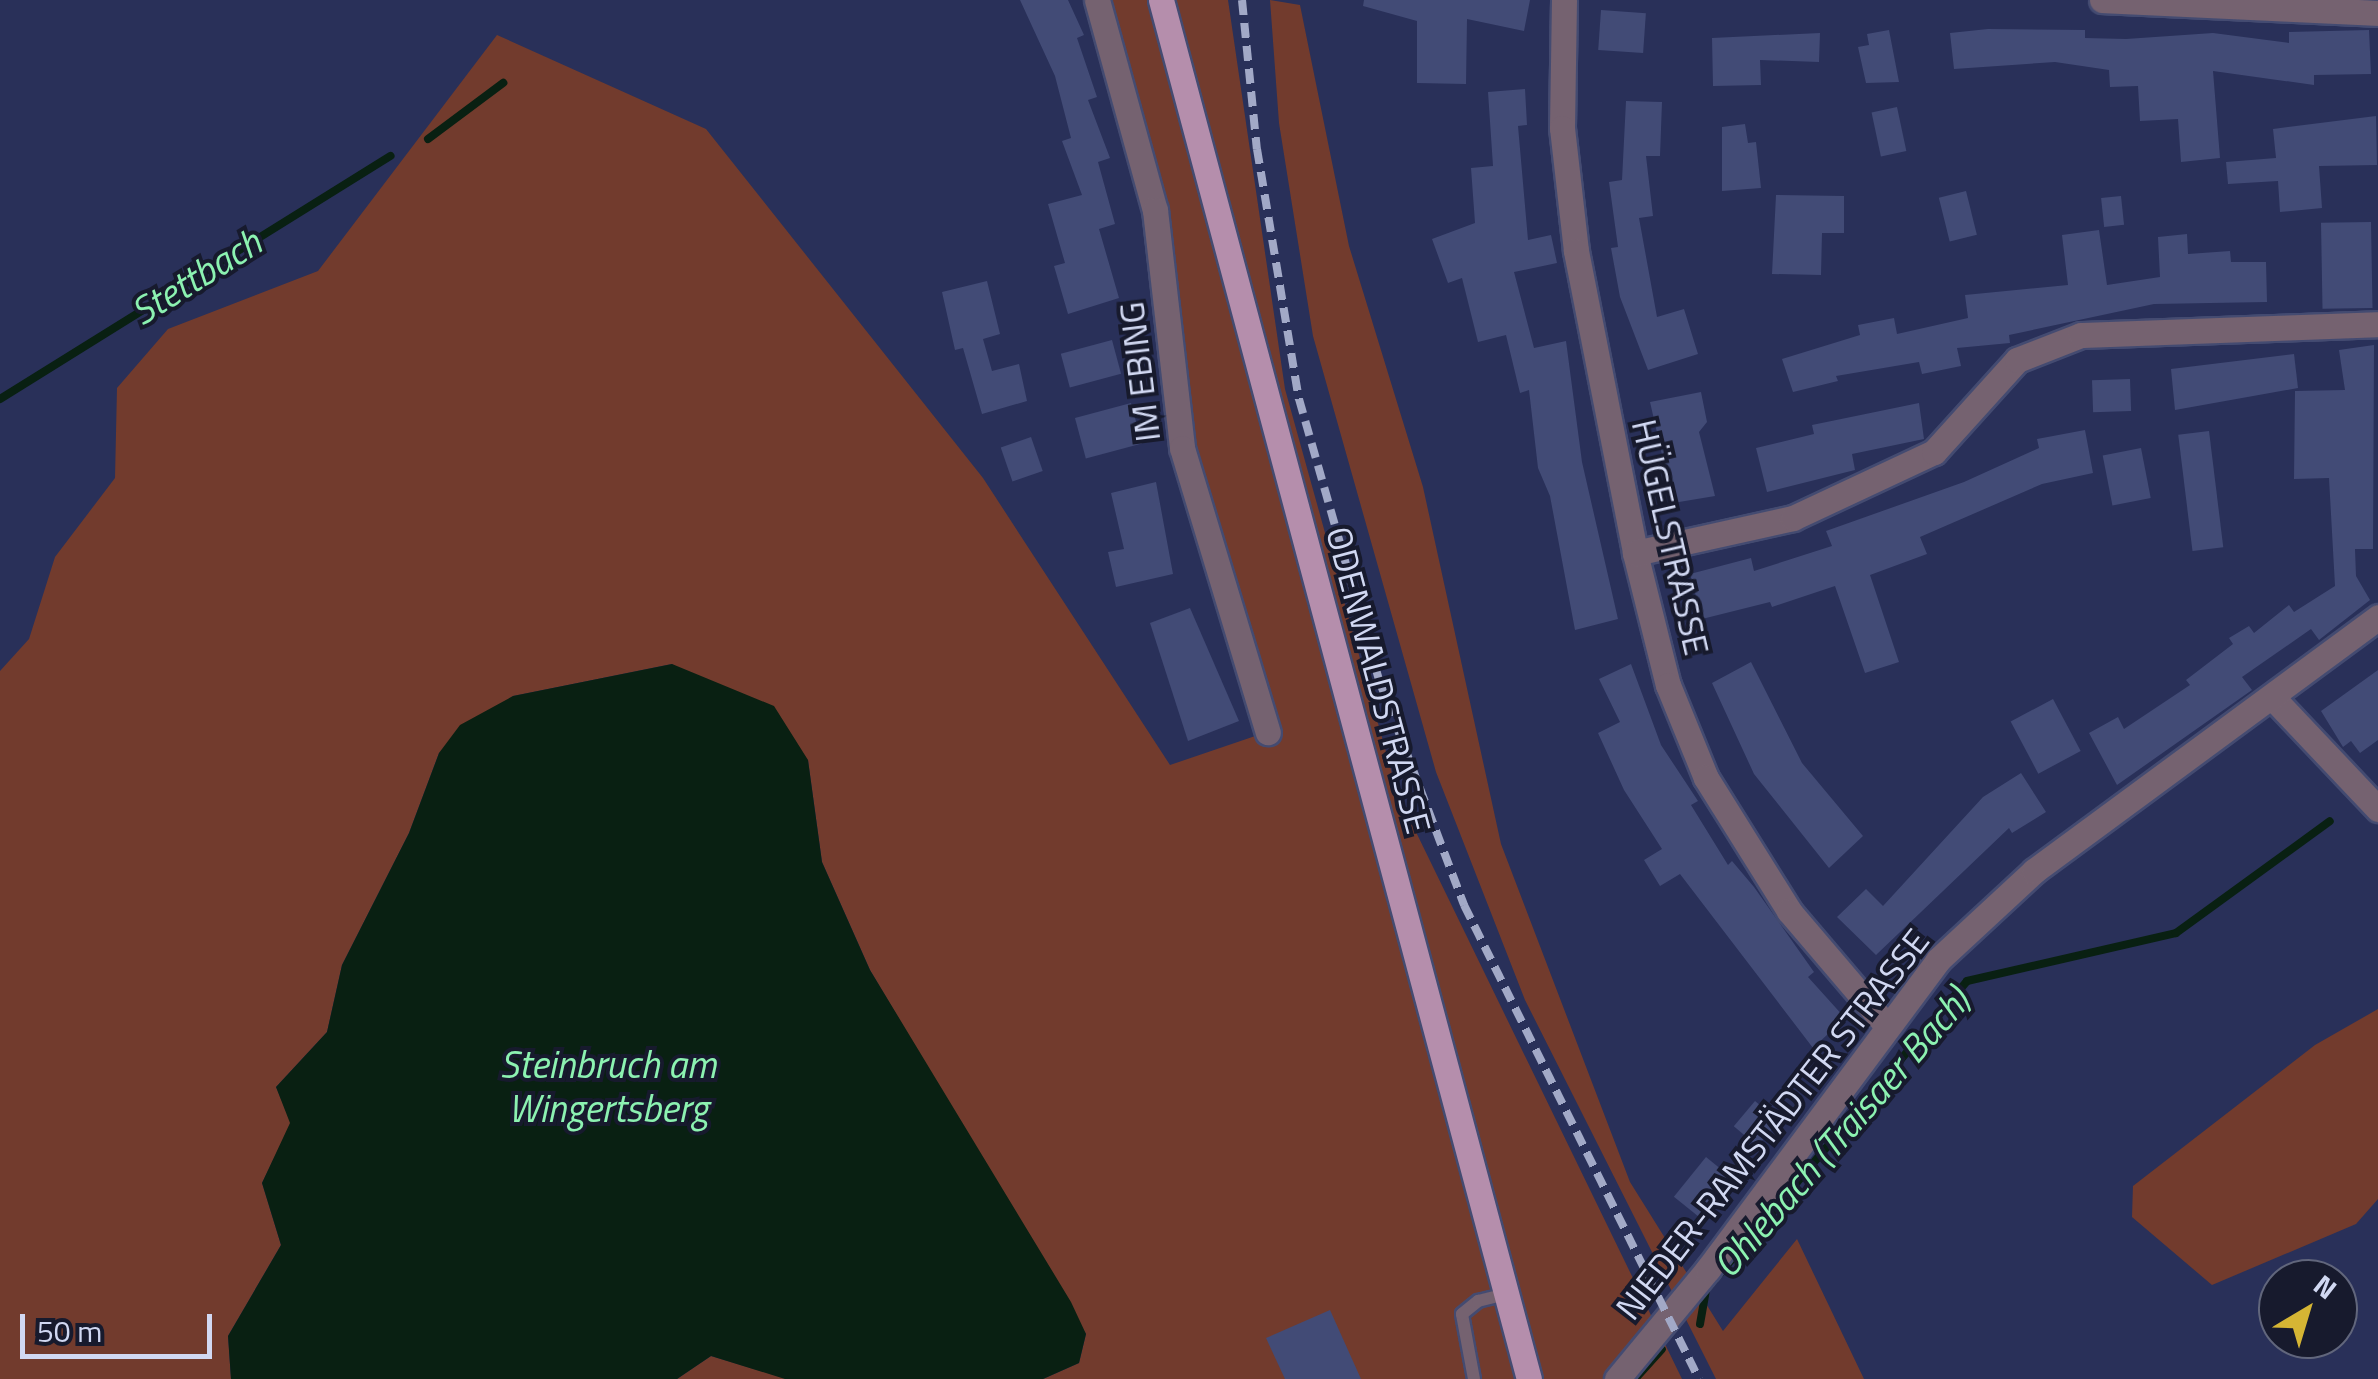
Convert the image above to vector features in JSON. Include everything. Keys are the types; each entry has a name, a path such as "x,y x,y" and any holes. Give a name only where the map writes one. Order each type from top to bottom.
{"main road":[{"name":"ODENWALDSTRASSE","path":"1161,0 1529,1379"}],"street":[{"name":"IM EBING","path":"1097,0 1155,210 1182,448 1268,732"},
{"name":"HÜGELSTRASSE","path":"1564,0 1562,128 1574,233 1634,553 1668,685 1706,778 1789,911 1887,1026"},
{"path":"2102,0 2378,13"},
{"path":"1634,553 1793,518 1934,452 2017,360 2081,336 2378,324"},
{"name":"NIEDER-RAMSTÄDTER STRASSE","path":"1617,1379 1708,1269 1938,960 2034,871 2273,698 2378,616"},
{"path":"2273,698 2378,809"}],"lane":[{"path":"1474,1379 1462,1314 1478,1301 1506,1294"}],"shaded area":[{"path":"1097,0 1228,0 1285,389 1398,795 1682,1379 1043,1379 1079,1363 1086,1334 870,970 822,862 808,760 672,664 513,696 439,753 409,833 342,965 327,1032 276,1087 291,1123 262,1183 281,1245 228,1336 231,1379 0,1379 0,671 29,639 55,557 115,478 117,388 168,329 318,271 497,35 706,129 983,478 1170,765 1267,732 1182,448 1155,210"},
{"path":"1270,0 1300,5 1349,246 1423,487 1501,844 1630,1182 1723,1331 1797,1239 1864,1379 1716,1379 1525,1000 1436,772 1313,336 1279,123"},
{"path":"2378,1009 2378,1199 2356,1224 2273,1259 2258,1259 2258,1266 2212,1285 2132,1217 2133,1186 2315,1045"},
{"path":"711,1356 784,1378 785,1379 677,1379"}],"water":[{"name":"Steinbruch am Wingertsberg","path":"672,664 774,706 808,760 822,862 870,970 1071,1302 1086,1334 1079,1363 1043,1379 785,1379 711,1356 677,1379 231,1379 228,1336 281,1245 262,1183 290,1123 276,1087 327,1032 342,965 409,833 439,753 460,725 513,696"}],"building":[{"path":"1020,0 1068,0 1084,35 1077,38 1097,97 1088,100 1110,158 1098,162 1115,224 1099,229 1119,298 1068,314 1054,266 1065,263 1048,204 1082,195 1062,141 1071,138 1055,76"},
{"path":"1364,0 1530,0 1524,31 1467,19 1466,84 1417,83 1417,21 1363,6"},
{"path":"1601,10 1646,13 1643,53 1598,50"},
{"path":"1988,29 2085,30 2085,38 2126,39 2213,33 2289,43 2289,32 2369,30 2371,74 2314,75 2314,85 2213,71 2220,158 2181,162 2178,119 2140,121 2138,86 2110,87 2109,70 2055,62 1954,69 1950,33"},
{"path":"1889,30 1899,82 1866,83 1858,47 1869,45 1867,34"},
{"path":"1820,33 1819,62 1760,60 1761,85 1713,86 1712,38"},
{"path":"1525,89 1527,125 1518,126 1528,240 1551,235 1557,263 1514,272 1534,348 1566,341 1582,462 1618,619 1575,630 1550,496 1538,468 1529,390 1520,393 1506,335 1478,342 1462,278 1448,283 1432,239 1475,223 1471,168 1493,166 1488,92"},
{"path":"1626,101 1662,102 1660,156 1646,156 1653,216 1639,218 1657,317 1684,309 1698,354 1648,370 1620,297 1611,248 1618,247 1609,182 1622,180"},
{"path":"1897,107 1906,151 1881,156 1872,112"},
{"path":"2376,116 2377,165 2319,166 2322,208 2280,212 2278,181 2228,184 2226,162 2276,158 2273,129"},
{"path":"1745,124 1748,143 1756,142 1761,188 1722,191 1722,127"},
{"path":"1966,191 1977,235 1950,241 1939,198"},
{"path":"1776,195 1844,196 1844,233 1822,233 1821,275 1772,274"},
{"path":"2121,196 2124,225 2104,227 2101,198"},
{"path":"2371,222 2373,308 2323,309 2321,223"},
{"path":"2099,230 2107,285 2160,277 2158,237 2187,234 2188,254 2230,251 2231,262 2266,262 2267,302 2154,304 2009,335 2010,343 1957,348 1961,366 1922,374 1919,362 1836,376 1838,381 1793,392 1782,359 1860,335 1858,325 1894,318 1897,334 1968,318 1965,295 2068,285 2062,235"},
{"path":"987,281 1000,334 983,339 992,371 1019,364 1027,401 982,414 963,348 955,350 942,292"},
{"path":"1112,340 1121,374 1070,388 1061,354"},
{"path":"2374,345 2373,549 2355,549 2356,576 2370,600 2319,640 2311,629 2242,677 2252,690 2117,785 2089,733 2118,717 2124,729 2190,685 2186,680 2233,644 2229,638 2249,626 2254,633 2289,605 2294,612 2335,586 2329,478 2294,479 2295,391 2345,390 2339,350"},
{"path":"2294,354 2298,388 2175,410 2171,369"},
{"path":"2130,379 2131,411 2093,412 2092,380"},
{"path":"1701,392 1707,422 1699,432 1715,496 1673,503 1650,402"},
{"path":"1131,403 1142,444 1086,459 1075,418"},
{"path":"1919,403 1924,439 1852,454 1855,470 1767,492 1756,448 1814,434 1812,425"},
{"path":"2085,430 2093,473 2042,484 1920,537 1927,554 1870,575 1899,662 1865,673 1835,586 1772,607 1770,602 1702,619 1690,574 1751,558 1754,571 1832,546 1826,531 1964,482 2039,448 2037,439"},
{"path":"2209,431 2223,547 2192,551 2178,435"},
{"path":"1031,437 1043,471 1012,481 1001,447"},
{"path":"2141,448 2151,498 2112,506 2103,455"},
{"path":"1156,482 1173,574 1116,587 1108,552 1124,549 1111,493"},
{"path":"1190,608 1239,721 1188,741 1150,623"},
{"path":"1751,662 1802,763 1863,836 1829,868 1754,774 1712,683"},
{"path":"1631,664 1661,745 1698,801 1691,805 1728,865 1732,861 1754,887 1814,972 1808,977 1845,1018 1813,1048 1680,874 1660,886 1644,860 1662,849 1624,790 1598,733 1620,722 1599,679"},
{"path":"2378,670 2378,740 2360,753 2351,741 2343,747 2321,711"},
{"path":"2053,699 2081,751 2038,774 2011,722"},
{"path":"2021,773 2046,812 2012,833 2009,828 1876,955 1837,917 1866,889 1883,906 1983,797"},
{"path":"1755,1101 1779,1121 1758,1146 1734,1126"},
{"path":"1706,1157 1731,1177 1699,1217 1674,1197"},
{"path":"1330,1310 1361,1379 1285,1379 1266,1338"}],"waterway":[{"name":"Stettbach","path":"428,139 503,83"},
{"name":"Stettbach","path":"0,399 391,156"},
{"name":"Ohlebach (Traisaer Bach)","path":"1700,1324 1706,1290 1967,981 2176,933 2330,821"},
{"name":"Ohlebach (Traisaer Bach)","path":"1635,1379 1662,1349"}],"railway":[{"path":"1242,0 1257,149 1299,399 1379,680 1464,905 1699,1379"}]}
